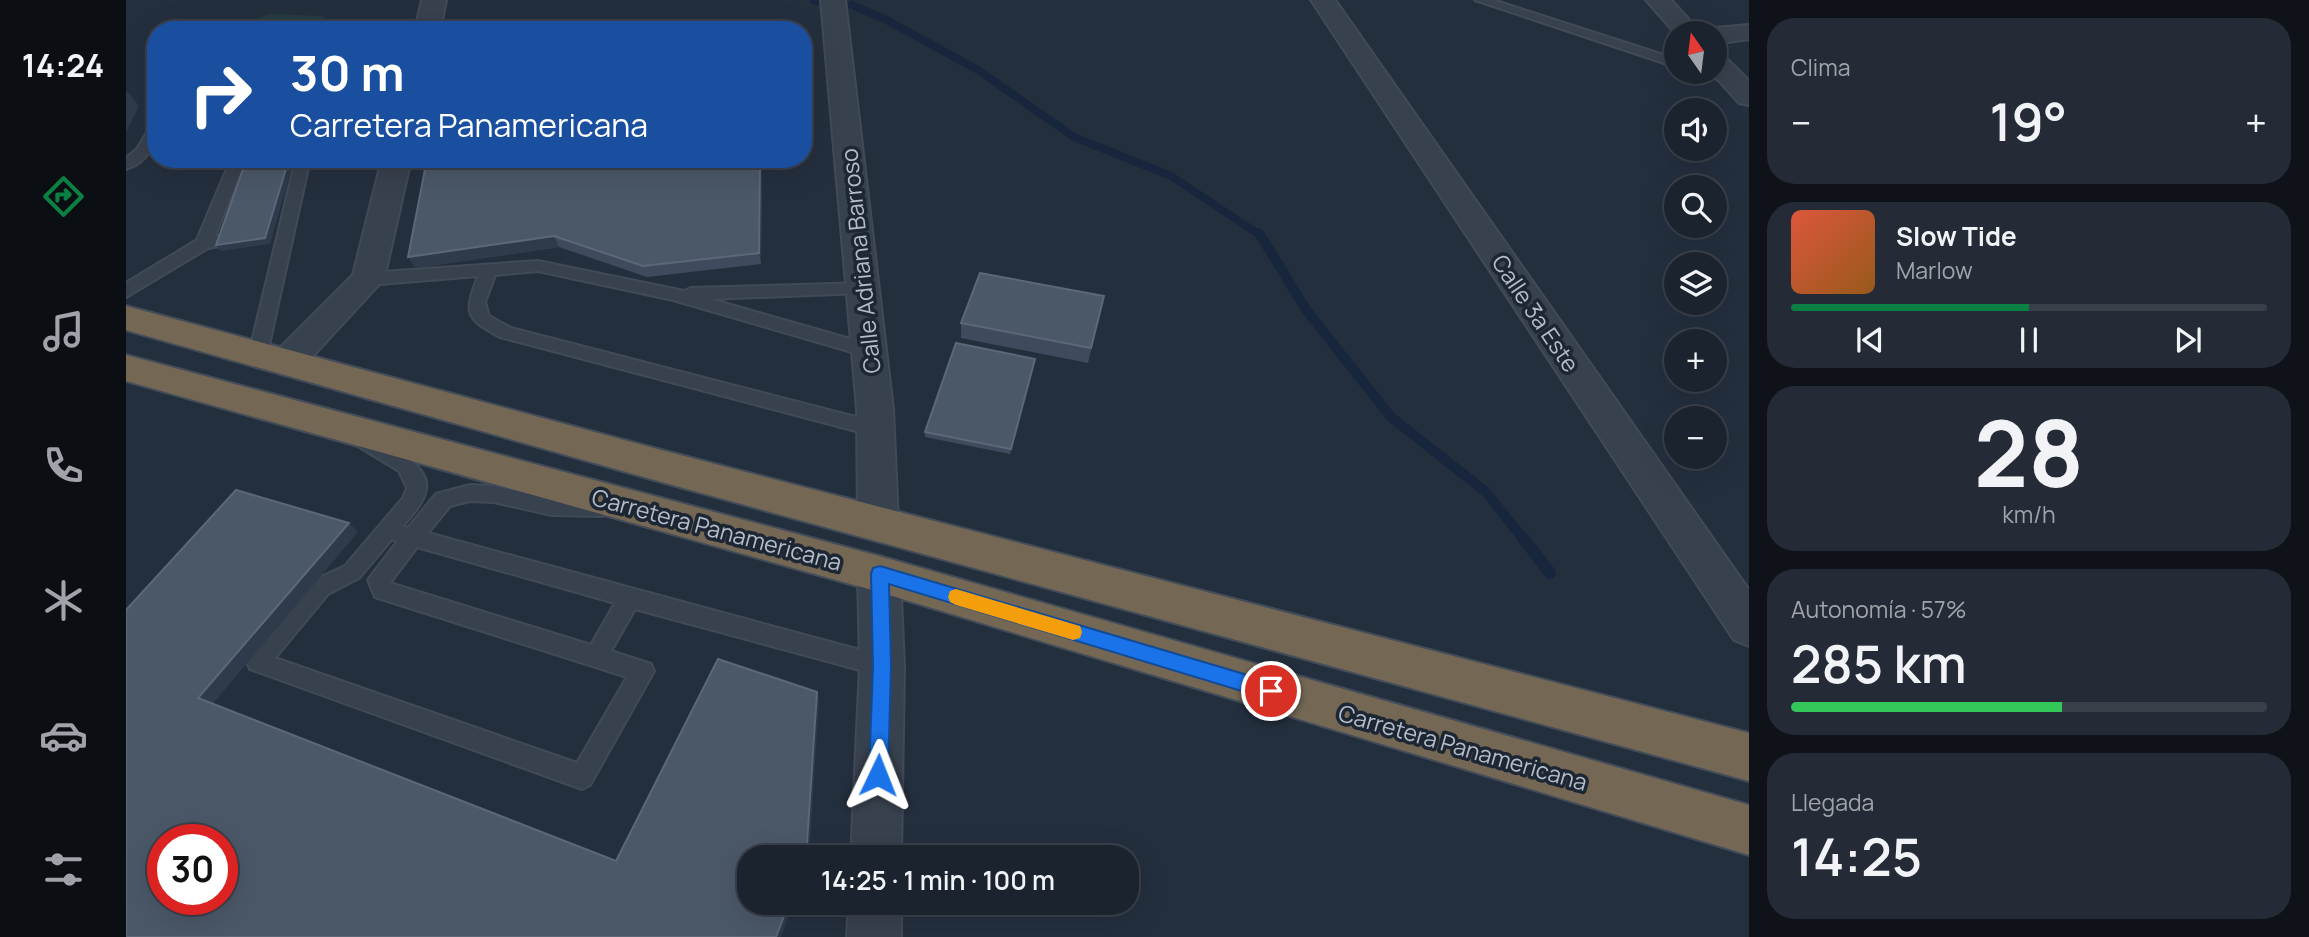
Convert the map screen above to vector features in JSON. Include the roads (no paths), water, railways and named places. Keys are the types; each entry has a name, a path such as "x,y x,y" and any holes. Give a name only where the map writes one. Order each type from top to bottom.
{"highway":[{"name":"Carretera Panamericana","path":"126,318 1749,757"},
{"path":"251,403 273,358"},
{"name":"Carretera Panamericana","path":"126,368 880,574 1749,830"},
{"path":"878,523 880,574"},
{"path":"1616,792 1749,803"}],"street":[{"path":"429,21 434,0"},
{"name":"Calle Adriana Barroso","path":"833,0 869,351 878,523"},
{"name":"Calle 3a Este","path":"1323,0 1749,626"},
{"path":"1658,0 1678,21"},
{"path":"1727,35 1749,32"},
{"path":"1727,72 1744,88"},
{"path":"273,358 368,278 395,168"},
{"path":"876,845 882,666 880,574"},
{"path":"874,937 875,915"}],"lane":[{"path":"1481,0 1664,59"},
{"path":"1727,81 1744,88"},
{"path":"126,165 142,152 147,144"},
{"path":"204,243 236,168"},
{"path":"273,358 280,231 300,168"},
{"path":"126,291 204,243 225,240"},
{"path":"368,278 538,266 673,294 869,351"},
{"path":"489,268 477,302 481,319 506,333 875,429"},
{"path":"673,294 862,287"},
{"path":"340,426 406,466 414,476 417,488 410,503 352,572 321,587 258,662 582,777 643,671 382,590 378,580 443,500 474,490 548,507 645,509"},
{"path":"389,530 882,666"},
{"path":"596,657 630,598"}],"waterway":[{"path":"852,5 883,18 978,70 1074,137 1171,176 1260,235"},
{"path":"1259,233 1307,311 1391,417 1486,492 1524,540"},
{"path":"1523,538 1550,573"}]}
